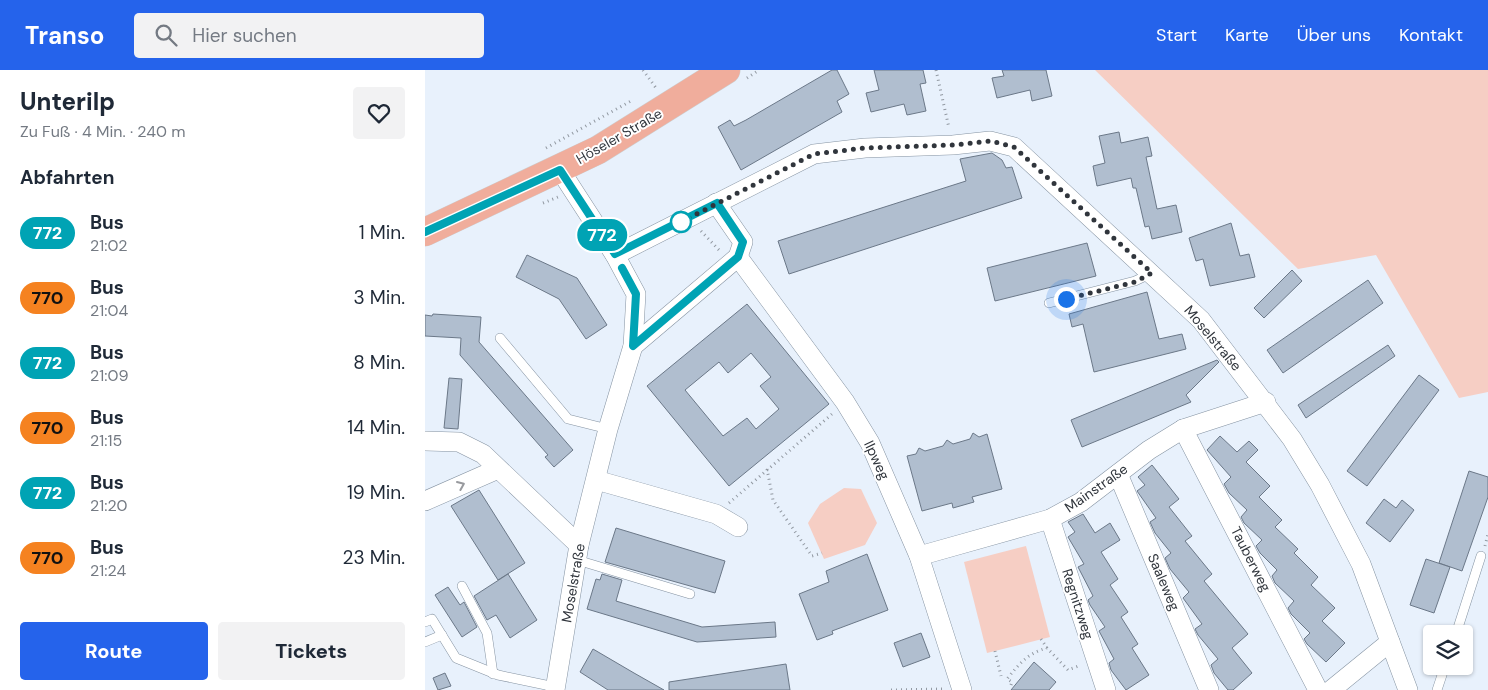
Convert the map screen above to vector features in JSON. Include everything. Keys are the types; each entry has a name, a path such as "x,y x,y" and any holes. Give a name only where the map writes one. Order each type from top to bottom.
{"main road":[{"name":"Höseler Straße","path":"425,232 560,170 604,146 726,70"}],"street":[{"name":"Moselstraße","path":"615,254 814,154 865,148 953,145 991,141 1014,147 1201,320 1266,402 1292,439 1320,485 1361,564 1408,690"},
{"name":"Moselstraße","path":"555,689 578,553 608,429 633,346 636,294 615,254 560,170"},
{"path":"633,346 734,261 743,242 717,203"},
{"name":"Ilpweg","path":"734,261 845,402 871,443 919,556 962,690"},
{"name":"Mainstraße","path":"919,556 1050,519 1081,502 1149,450 1183,429 1266,402"},
{"name":"Tauberweg","path":"1183,429 1318,690"},
{"path":"425,441 459,442 483,454 578,553"},
{"path":"425,501 498,469"},
{"name":"Saaleweg","path":"1118,474 1209,690"},
{"path":"596,480 716,514 738,527"},
{"name":"Regnitzweg","path":"1050,519 1106,690"},
{"path":"1331,690 1390,642"}],"lane":[{"path":"1049,304 1135,282 1152,273"},
{"path":"500,338 568,419 608,429"},
{"path":"578,553 690,594"},
{"path":"1458,625 1481,556"},
{"path":"462,586 487,633 493,674"},
{"name":"Moselstraße","path":"425,622 432,619 457,658 493,674 555,689"},
{"path":"425,642 442,635"},
{"path":"1437,690 1442,675"}],"path":[{"path":"936,70 953,145"},
{"path":"648,92 663,83"},
{"path":"541,151 632,100"},
{"path":"688,218 734,261"},
{"path":"716,514 845,402"},
{"path":"767,470 773,500 812,556 822,553"},
{"path":"1041,639 1068,670 1096,659"},
{"path":"1011,685 1012,682 1007,679 1020,663 1031,654 1047,648"},
{"path":"995,651 1001,676"},
{"path":"891,690 962,690"}],"shaded area":[{"path":"1095,70 1488,70 1488,392 1459,398 1376,255 1298,269"},
{"path":"844,488 861,489 877,523 865,545 824,559 808,523 820,504"},
{"path":"1026,546 1050,637 987,653 964,562"}],"building":[{"path":"832,70 837,70 849,94 837,101 842,112 741,170 718,127 730,120 734,126 746,120"},
{"path":"874,70 923,70 926,83 920,84 926,111 907,115 904,104 871,112 866,93 879,90"},
{"path":"1002,70 1046,70 1052,96 1032,101 1030,90 997,98 992,78 1004,76"},
{"path":"1119,132 1121,143 1148,137 1152,156 1146,157 1157,209 1176,205 1182,232 1152,239 1149,226 1145,227 1136,188 1133,188 1131,178 1097,186 1093,166 1105,163 1099,136"},
{"path":"992,153 1002,160 1006,168 1012,167 1022,198 789,274 778,241 966,181 960,159"},
{"path":"1231,223 1240,256 1249,254 1255,277 1210,286 1203,259 1196,261 1189,238"},
{"path":"1087,243 1096,276 995,301 987,268"},
{"path":"527,255 577,278 607,325 586,339 559,299 516,277"},
{"path":"1292,270 1302,281 1264,318 1254,308"},
{"path":"1368,280 1383,303 1283,373 1267,350"},
{"path":"1147,292 1159,339 1182,334 1186,349 1094,372 1083,324 1072,327 1069,314"},
{"path":"747,304 829,404 729,486 647,386","holes":["751,353 771,377 760,386 779,409 756,429 747,418 723,436 685,390 719,362 728,373"]},
{"path":"433,314 481,317 479,342 573,450 554,467 545,457 548,455 460,355 461,338 425,336 425,315 432,316"},
{"path":"1388,345 1395,356 1306,418 1298,405"},
{"path":"1217,360 1219,362 1186,395 1191,402 1082,447 1071,420"},
{"path":"1419,375 1439,390 1367,486 1347,471"},
{"path":"449,378 462,379 458,429 444,428"},
{"path":"973,433 979,437 987,434 1002,489 972,497 974,502 953,508 952,503 922,511 907,456 916,454 919,448 925,451 943,446 947,440 953,444 970,439"},
{"path":"1220,436 1237,452 1249,441 1258,450 1246,462 1270,486 1259,497 1282,520 1275,527 1298,549 1294,553 1318,577 1311,585 1335,608 1322,621 1345,643 1326,662 1304,639 1310,633 1291,614 1288,608 1294,601 1275,583 1272,576 1277,570 1260,553 1256,546 1262,540 1244,523 1241,517 1247,510 1229,493 1224,484 1231,477 1207,450"},
{"path":"1152,465 1179,499 1169,507 1192,536 1185,541 1212,574 1204,581 1248,634 1232,648 1252,673 1233,690 1228,690 1214,673 1211,665 1218,659 1195,629 1202,624 1183,598 1189,592 1170,569 1165,558 1171,553 1155,533 1150,522 1156,518 1137,491 1145,485 1138,477"},
{"path":"1469,471 1488,477 1488,497 1462,571 1439,563"},
{"path":"479,490 525,563 498,580 451,506"},
{"path":"1384,499 1396,508 1402,500 1414,510 1390,542 1366,523"},
{"path":"1083,514 1095,533 1110,523 1120,540 1101,552 1118,579 1110,585 1128,612 1121,617 1138,644 1132,648 1149,675 1126,690 1111,670 1109,663 1114,659 1099,631 1105,627 1090,605 1088,600 1093,596 1078,567 1084,564 1068,537 1075,532 1068,522"},
{"path":"616,528 725,561 715,593 605,562"},
{"path":"867,554 888,610 832,631 833,634 817,640 799,594 829,582 826,571"},
{"path":"1426,559 1450,567 1434,613 1410,605"},
{"path":"508,574 537,620 510,638 496,615 487,620 474,596"},
{"path":"602,574 622,580 616,601 702,627 775,622 776,637 697,642 587,609 596,579 600,580"},
{"path":"448,587 460,605 464,602 477,627 462,637 435,595"},
{"path":"921,633 930,657 903,667 894,643"},
{"path":"593,649 664,690 608,690 580,672"},
{"path":"1034,662 1056,682 1049,690 1011,690"},
{"path":"786,664 790,690 669,690 669,682"},
{"path":"445,673 451,686 438,690 433,678"}],"bus line":[{"name":"772","path":"425,232 560,170 615,254 717,203 743,242 738,257 633,346 636,294 622,268"}],"route":[{"path":"681,222 814,154 865,148 953,145 991,141 1014,147 1152,273 1135,282 1066,299"}]}
